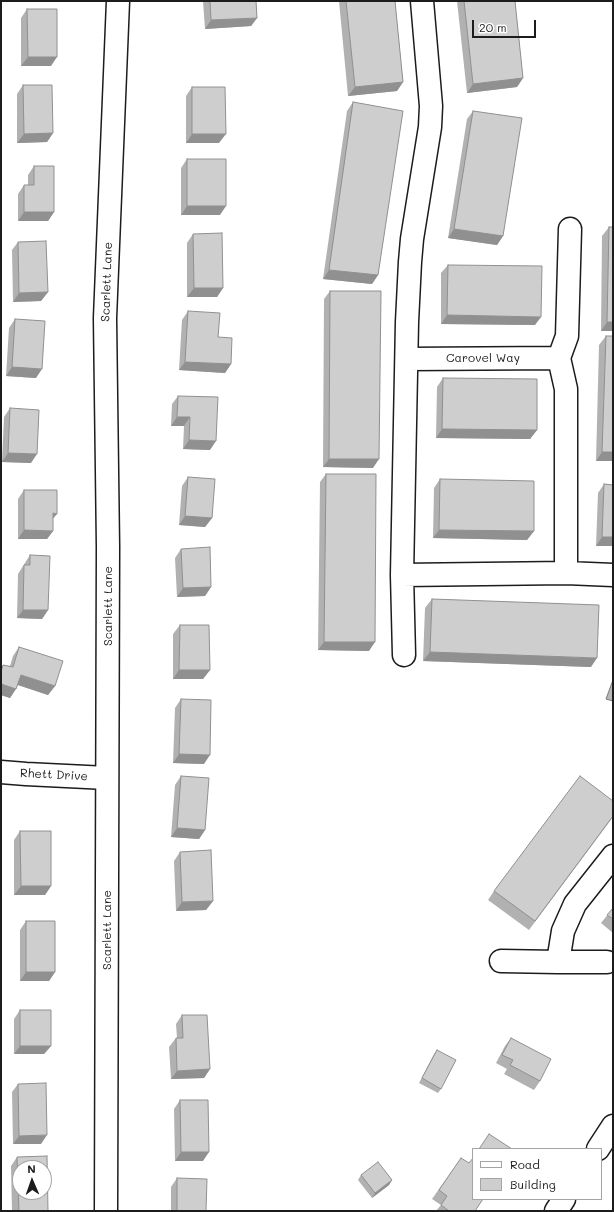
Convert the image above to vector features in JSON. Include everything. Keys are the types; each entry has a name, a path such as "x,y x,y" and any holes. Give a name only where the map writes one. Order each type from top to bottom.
{"street":[{"name":"Scarlett Lane","path":"106,1211 108,547 106,318 118,1"},
{"path":"404,655 402,575 410,262 412,239 430,127 431,106 422,1"},
{"path":"566,573 566,389 559,358 567,336 570,229"},
{"name":"Carovel Way","path":"407,359 559,358"},
{"path":"402,575 566,573 613,575"},
{"name":"Rhett Drive","path":"1,772 107,778"},
{"path":"558,962 563,931 575,904 613,856"},
{"path":"501,961 607,962"},
{"path":"599,1148 613,1126"},
{"path":"556,1211 563,1200"}],"shaded area":[{"path":"613,680 613,701 606,699"}],"building":[{"path":"210,1 256,1 257,18 211,20"},
{"path":"346,1 395,1 403,82 355,87"},
{"path":"464,1 515,1 523,78 473,84"},
{"path":"27,9 57,9 57,57 28,57"},
{"path":"23,85 52,85 53,133 24,134"},
{"path":"192,87 225,87 226,134 192,134"},
{"path":"353,102 403,111 378,275 329,270"},
{"path":"473,111 522,118 503,236 454,229"},
{"path":"187,159 226,159 226,206 187,206"},
{"path":"34,166 54,166 54,212 24,212 24,185 34,185"},
{"path":"609,227 613,227 613,322 607,322"},
{"path":"222,233 223,288 194,288 193,234"},
{"path":"46,241 48,292 19,293 18,242"},
{"path":"448,265 542,266 541,317 447,315"},
{"path":"330,291 381,291 379,459 329,459"},
{"path":"188,311 220,313 218,337 232,338 231,364 185,362"},
{"path":"15,319 45,321 42,369 12,367"},
{"path":"606,336 613,336 613,452 602,452"},
{"path":"443,378 537,379 537,430 442,429"},
{"path":"178,396 218,397 216,441 189,440 190,417 177,417"},
{"path":"10,408 39,410 37,454 8,453"},
{"path":"326,474 376,474 375,642 324,642"},
{"path":"188,477 215,479 212,518 185,516"},
{"path":"440,479 534,481 534,531 439,530"},
{"path":"604,484 613,485 613,537 602,537"},
{"path":"24,490 57,490 57,514 53,513 53,531 24,530"},
{"path":"210,547 211,587 183,588 181,549"},
{"path":"30,555 50,556 48,610 23,610 24,565 30,565"},
{"path":"432,599 599,605 597,658 430,652"},
{"path":"180,625 209,625 210,670 179,670"},
{"path":"19,647 63,661 55,686 21,675 16,689 1,684 1,672 3,665 13,667"},
{"path":"181,699 211,700 210,755 179,754"},
{"path":"181,776 209,778 205,830 177,828"},
{"path":"580,776 613,801 613,816 535,921 494,891"},
{"path":"20,831 51,831 51,886 21,886"},
{"path":"211,850 213,901 182,902 180,852"},
{"path":"613,908 613,919 607,915"},
{"path":"26,921 55,921 55,972 26,972"},
{"path":"20,1010 51,1010 51,1046 20,1046"},
{"path":"182,1015 207,1015 210,1069 177,1071 176,1038 183,1038"},
{"path":"511,1038 551,1059 540,1081 510,1065 513,1060 502,1055"},
{"path":"437,1050 456,1060 441,1089 422,1078"},
{"path":"46,1083 47,1135 19,1136 18,1084"},
{"path":"180,1100 208,1100 209,1152 181,1152"},
{"path":"489,1134 510,1148 480,1148"},
{"path":"47,1156 47,1160 17,1160 17,1157"},
{"path":"461,1158 469,1163 472,1159 472,1200 482,1200 475,1211 449,1211 441,1205 447,1196 439,1190"},
{"path":"378,1162 392,1180 375,1193 361,1175"},
{"path":"177,1178 207,1179 206,1211 177,1211"},
{"path":"19,1200 48,1200 48,1211 19,1211"}]}
